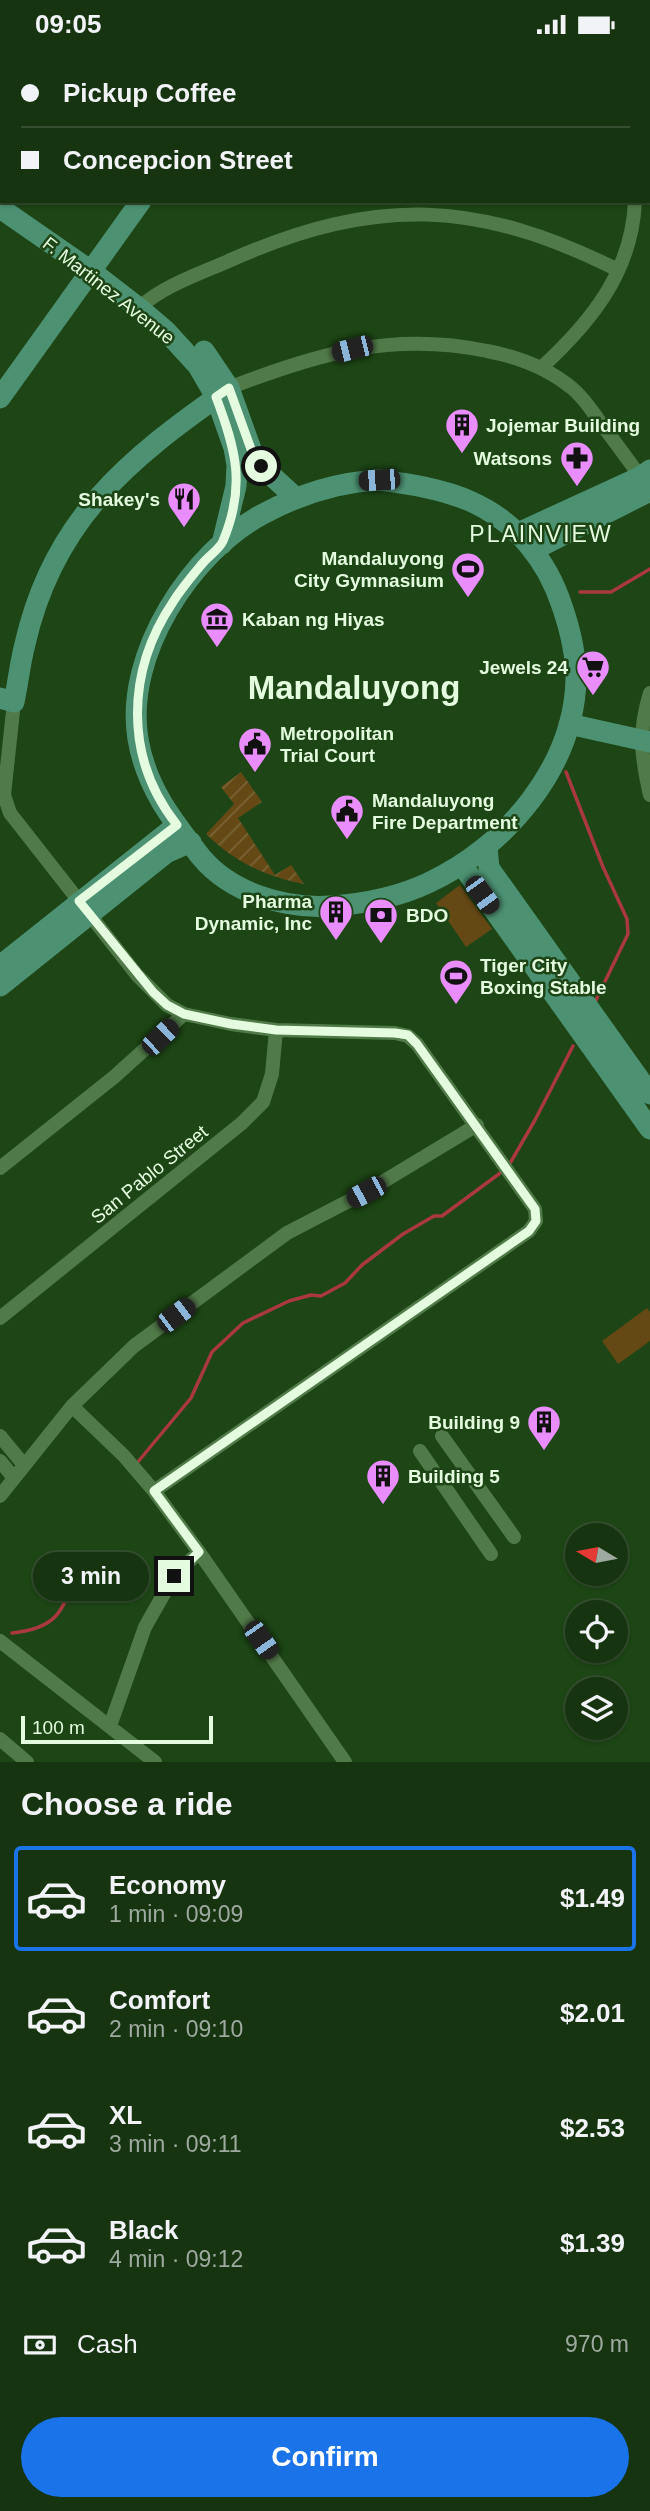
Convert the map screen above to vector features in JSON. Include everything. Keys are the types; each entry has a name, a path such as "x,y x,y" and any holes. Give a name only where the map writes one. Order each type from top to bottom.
{"main road":[{"name":"F. Martinez Avenue","path":"11,203 144,304 223,392 256,459 296,498"},
{"path":"0,398 140,203"},
{"name":"F. Martinez Avenue","path":"0,209 95,267"},
{"name":"F. Martinez Avenue","path":"222,544 236,486 237,465 223,392"},
{"path":"7,700 38,601 75,525 106,488 145,451 223,392"},
{"path":"379,480 409,484 472,502 518,533 549,571 556,588 571,637 576,678 569,724 549,773 531,801 487,847 462,865 427,884 355,904 294,906 265,898 223,876 205,861 165,810 145,765 136,718 149,647 172,603 202,563 260,515 296,498 356,481 379,480"},
{"path":"518,533 648,482"},
{"path":"533,550 648,482"},
{"path":"569,724 645,742"},
{"path":"0,986 177,825"},
{"path":"0,966 166,853 191,842"},
{"path":"487,847 489,868 650,1094"},
{"path":"462,865 650,1129"}],"street":[{"path":"541,368 595,312 618,270 631,233 635,203"},
{"path":"144,304 208,270 288,237 335,223 407,213 496,223 541,235 618,270"},
{"path":"223,392 283,367 311,359 352,349 401,342 457,345 509,355 541,368 581,396 648,482"},
{"path":"650,693 644,712 645,742 641,757 650,795"},
{"path":"7,700 2,795 10,813 83,908 153,992 167,1005 184,1014 231,1024 276,1030 408,1035 477,1125 535,1209 536,1221 529,1231 154,1491"},
{"path":"0,1168 114,1077 184,1014"},
{"name":"San Pablo Street","path":"0,1318 155,1195 242,1123 263,1102 272,1074 276,1030"},
{"path":"0,1496 72,1406 134,1346 287,1233 366,1192 477,1125"},
{"path":"72,1406 135,1467 154,1491 345,1762"},
{"path":"0,1436 24,1465"},
{"path":"442,1436 514,1538"},
{"path":"420,1451 491,1554"},
{"path":"0,1461 14,1478"},
{"path":"110,1726 145,1627 174,1576 199,1552"},
{"path":"0,1641 155,1762"},
{"path":"0,1739 27,1762"}],"shaded area":[{"path":"241,772 262,802 238,818 275,875 291,865 304,884 276,877 251,867 228,853 206,834 234,804 221,787"},
{"path":"460,885 492,929 466,947 436,903"},
{"path":"647,1308 650,1312 650,1341 618,1364 602,1341"}],"waterway":[{"path":"580,592 611,592 650,569"},
{"path":"566,772 603,867 627,919 628,934 595,1002"},
{"path":"509,1165 573,1046"},
{"path":"137,1463 191,1398 212,1352 243,1323 289,1301 311,1295 321,1296 345,1283 362,1265 403,1234 434,1216 442,1216 503,1171"},
{"path":"12,1633 43,1626 53,1619 65,1601 80,1560"}],"place":[{"name":"Jojemar Building","path":"462,455"},
{"name":"Watsons","path":"577,488"},
{"name":"Shakey's","path":"184,529"},
{"name":"Mandaluyong City Gymnasium","path":"468,599"},
{"name":"Kaban ng Hiyas","path":"217,649"},
{"name":"Jewels 24","path":"593,697"},
{"name":"Metropolitan Trial Court","path":"255,774"},
{"name":"Mandaluyong Fire Department","path":"347,841"},
{"name":"Pharma Dynamic, Inc","path":"336,942"},
{"name":"BDO","path":"381,945"},
{"name":"Tiger City Boxing Stable","path":"456,1006"},
{"name":"Building 9","path":"544,1452"},
{"name":"Building 5","path":"383,1506"}],"district":[{"name":"PLAINVIEW","path":"541,534"},
{"name":"Mandaluyong","path":"354,687"}],"route":[{"path":"174,1576 199,1552 154,1491 529,1231 536,1221 535,1209 479,1128 408,1035 276,1030 184,1014 167,1005 137,975 79,901 177,825 165,810 145,765 138,740 138,698 149,647 172,603 202,563 222,544 236,486 237,465 228,427 216,397 229,388 252,452 261,466"}]}
